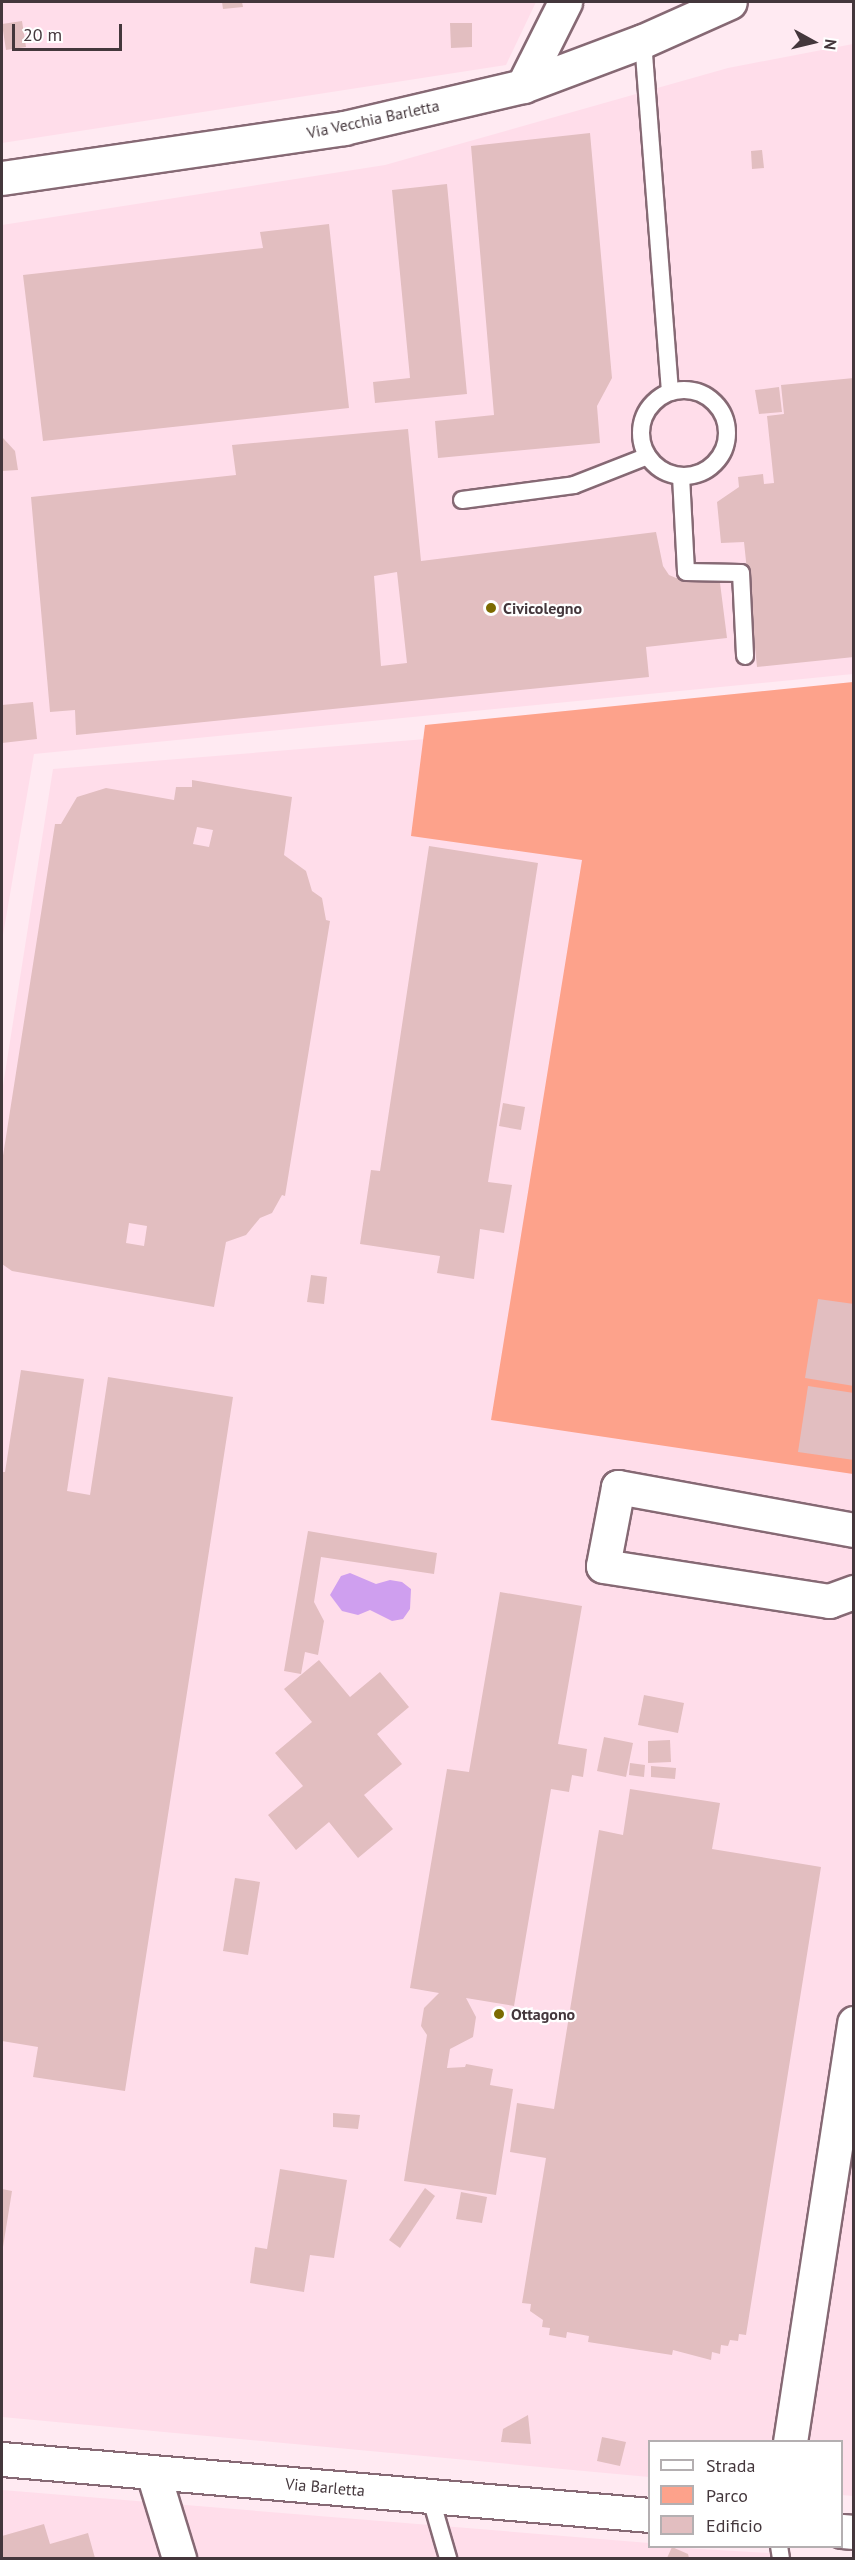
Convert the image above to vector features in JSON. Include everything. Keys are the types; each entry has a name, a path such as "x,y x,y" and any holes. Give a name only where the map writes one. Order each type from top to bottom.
{"street":[{"path":"523,86 565,2"},
{"name":"Via Vecchia Barletta","path":"2,178 344,128 523,86 643,41 730,2"},
{"path":"854,1530 618,1487 603,1566 828,1601 854,1592"},
{"path":"790,2440 854,2023"},
{"name":"Via Barletta","path":"2,2459 648,2515"},
{"path":"153,2473 179,2559"}],"lane":[{"path":"643,41 670,392"},
{"path":"670,392 697,392 709,398 725,420 726,440 718,459 708,469 681,476 663,469 648,456 641,431 644,419 650,407 670,392"},
{"path":"462,500 574,485 648,456"},
{"path":"681,476 686,572 741,573 745,656"},
{"path":"430,2496 448,2559"}],"shaded area":[{"path":"2,2 536,2 506,65 2,143"},
{"path":"853,44 853,674 34,754 2,941 2,225 385,165 728,68"},
{"path":"853,683 853,2496 843,2495 843,2440 648,2440 648,2477 2,2417 2,1092 53,769 426,739"},
{"path":"350,1573 376,1584 390,1580 402,1582 411,1589 410,1609 403,1619 392,1621 370,1610 358,1615 342,1611 330,1595 341,1576"},
{"path":"2,2490 648,2543 648,2548 787,2554 789,2558 2,2558"}],"green space":[{"path":"853,682 853,1474 491,1420 582,860 411,836 425,725"}],"building":[{"path":"222,2 242,2 243,7 223,9"},
{"path":"22,21 26,47 6,50 2,24"},
{"path":"450,23 472,23 472,47 451,48"},
{"path":"590,133 612,378 597,406 600,443 438,458 435,421 494,415 471,146"},
{"path":"762,150 764,168 752,169 751,151"},
{"path":"447,184 467,394 375,403 373,382 410,378 392,190"},
{"path":"329,224 349,408 43,441 23,275 263,248 260,232"},
{"path":"854,378 854,657 757,667 744,542 721,543 717,502 739,487 738,477 763,474 764,484 774,483 767,416 784,414 781,385"},
{"path":"779,387 782,412 759,414 755,390"},
{"path":"408,429 421,561 656,532 663,566 669,575 676,578 719,575 727,638 646,647 649,677 76,735 75,710 50,712 31,497 236,475 232,445","holes":["397,572 407,663 381,666 374,576"]},
{"path":"2,437 15,451 18,470 2,471"},
{"path":"33,702 37,739 2,743 2,705"},
{"path":"192,780 292,797 284,855 306,871 312,891 322,898 326,920 330,921 285,1196 282,1195 272,1213 260,1218 246,1235 226,1242 214,1307 12,1271 2,1264 2,1162 55,824 61,824 77,797 106,788 174,800 176,787 192,787","holes":["197,827 213,830 209,847 193,844","129,1223 147,1226 144,1246 126,1243"]},
{"path":"429,846 538,863 488,1182 512,1185 504,1233 480,1229 474,1279 437,1273 440,1256 360,1244 371,1170 380,1171"},
{"path":"503,1103 525,1107 521,1130 499,1126"},
{"path":"311,1275 327,1277 324,1304 307,1302"},
{"path":"818,1299 854,1304 854,1386 805,1378"},
{"path":"21,1370 84,1379 67,1491 90,1495 108,1377 233,1397 125,2091 33,2077 38,2047 2,2041 2,1472 5,1472"},
{"path":"808,1386 854,1393 854,1460 798,1452"},
{"path":"308,1531 437,1553 434,1574 321,1557 314,1602 324,1621 318,1655 305,1652 301,1674 284,1671"},
{"path":"500,1592 582,1606 558,1744 587,1749 583,1777 572,1775 569,1792 551,1789 514,2006 466,1998 476,2017 473,2037 450,2049 447,2068 465,2067 466,2064 493,2069 490,2085 513,2089 496,2195 404,2181 427,2035 421,2026 424,2008 439,1993 410,1988 447,1769 469,1772"},
{"path":"319,1660 350,1697 380,1672 409,1707 377,1734 402,1764 364,1795 393,1829 358,1858 329,1822 296,1850 268,1815 303,1786 275,1753 312,1722 284,1689"},
{"path":"644,1695 684,1703 678,1733 638,1725"},
{"path":"604,1737 633,1743 626,1777 597,1771"},
{"path":"670,1740 671,1762 648,1763 648,1741"},
{"path":"630,1763 645,1765 644,1777 629,1775"},
{"path":"651,1766 676,1768 675,1779 651,1777"},
{"path":"630,1789 720,1803 712,1849 821,1867 746,2335 739,2334 738,2341 730,2340 728,2346 721,2345 720,2354 712,2352 711,2360 673,2350 672,2355 588,2342 589,2336 567,2332 566,2338 549,2335 550,2328 542,2327 543,2320 530,2311 531,2304 522,2303 546,2158 510,2152 517,2103 554,2109 599,1830 623,1835"},
{"path":"235,1878 260,1882 248,1955 223,1951"},
{"path":"333,2113 360,2115 358,2129 333,2127"},
{"path":"280,2169 347,2180 334,2258 310,2255 304,2292 250,2283 255,2247 267,2249"},
{"path":"425,2188 435,2196 400,2248 389,2240"},
{"path":"2,2189 12,2191 3,2247 2,2247"},
{"path":"461,2192 487,2197 482,2223 456,2219"},
{"path":"528,2415 531,2444 501,2442 503,2429"},
{"path":"602,2437 626,2442 620,2466 597,2461"},
{"path":"44,2524 50,2544 88,2533 95,2558 2,2558 2,2536"},
{"path":"672,2548 674,2548 688,2554 689,2558 667,2558"}],"place":[{"name":"Civicolegno","path":"491,608"},
{"name":"Ottagono","path":"499,2014"}]}
